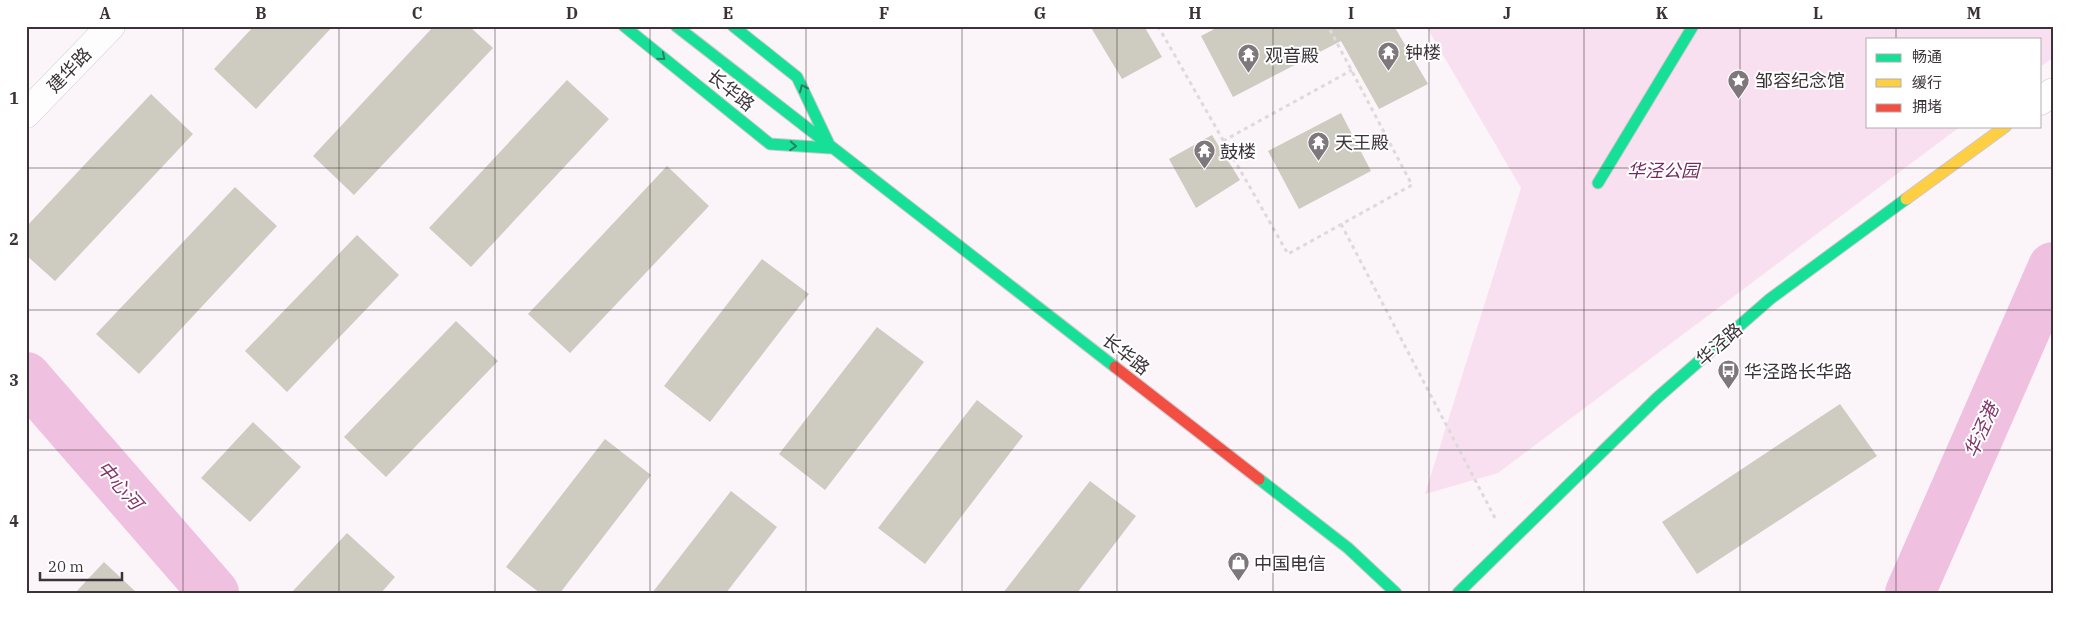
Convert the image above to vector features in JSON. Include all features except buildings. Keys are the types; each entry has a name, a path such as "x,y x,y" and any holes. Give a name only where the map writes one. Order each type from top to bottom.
{"street":[{"name":"建华路","path":"26,114 111,26"},
{"name":"长华路","path":"624,26 770,144 830,148"},
{"name":"长华路","path":"676,26 830,148 1348,548 1396,593"},
{"name":"长华路","path":"733,26 797,77 830,148"},
{"path":"1598,183 1694,26"},
{"path":"2042,100 2053,92"},
{"name":"华泾路","path":"1458,593 1657,398 1770,299 2003,128"}],"path":[{"path":"1158,26 1288,254 1412,185 1328,26"},
{"path":"1223,141 1352,70"},
{"path":"1341,224 1508,543"}],"green space":[{"name":"华泾公园","path":"1426,26 2053,26 2053,58 2042,66 2042,38 1866,38 1866,128 1958,128 1498,473 1425,494 1521,188"}],"waterway":[{"name":"华泾港","path":"1910,593 2053,267"},
{"name":"中心河","path":"26,377 214,593"}],"traffic: fast":[{"path":"624,26 770,144 830,148"},
{"path":"676,26 1115,367"},
{"path":"733,26 797,77 828,142"},
{"path":"1598,183 1693,26"},
{"path":"1458,593 1657,398 1770,299 1906,199"},
{"path":"1259,479 1348,548 1396,593"}],"traffic: slow":[{"path":"1906,199 2003,128"}],"traffic: jam":[{"path":"1115,367 1259,479"}],"place":[{"name":"钟楼","path":"1389,71"},
{"name":"观音殿","path":"1249,74"},
{"name":"邹容纪念馆","path":"1739,99"},
{"name":"天王殿","path":"1319,161"},
{"name":"鼓楼","path":"1204,170"},
{"name":"华泾路长华路","path":"1728,390"},
{"name":"中国电信","path":"1238,582"}]}
